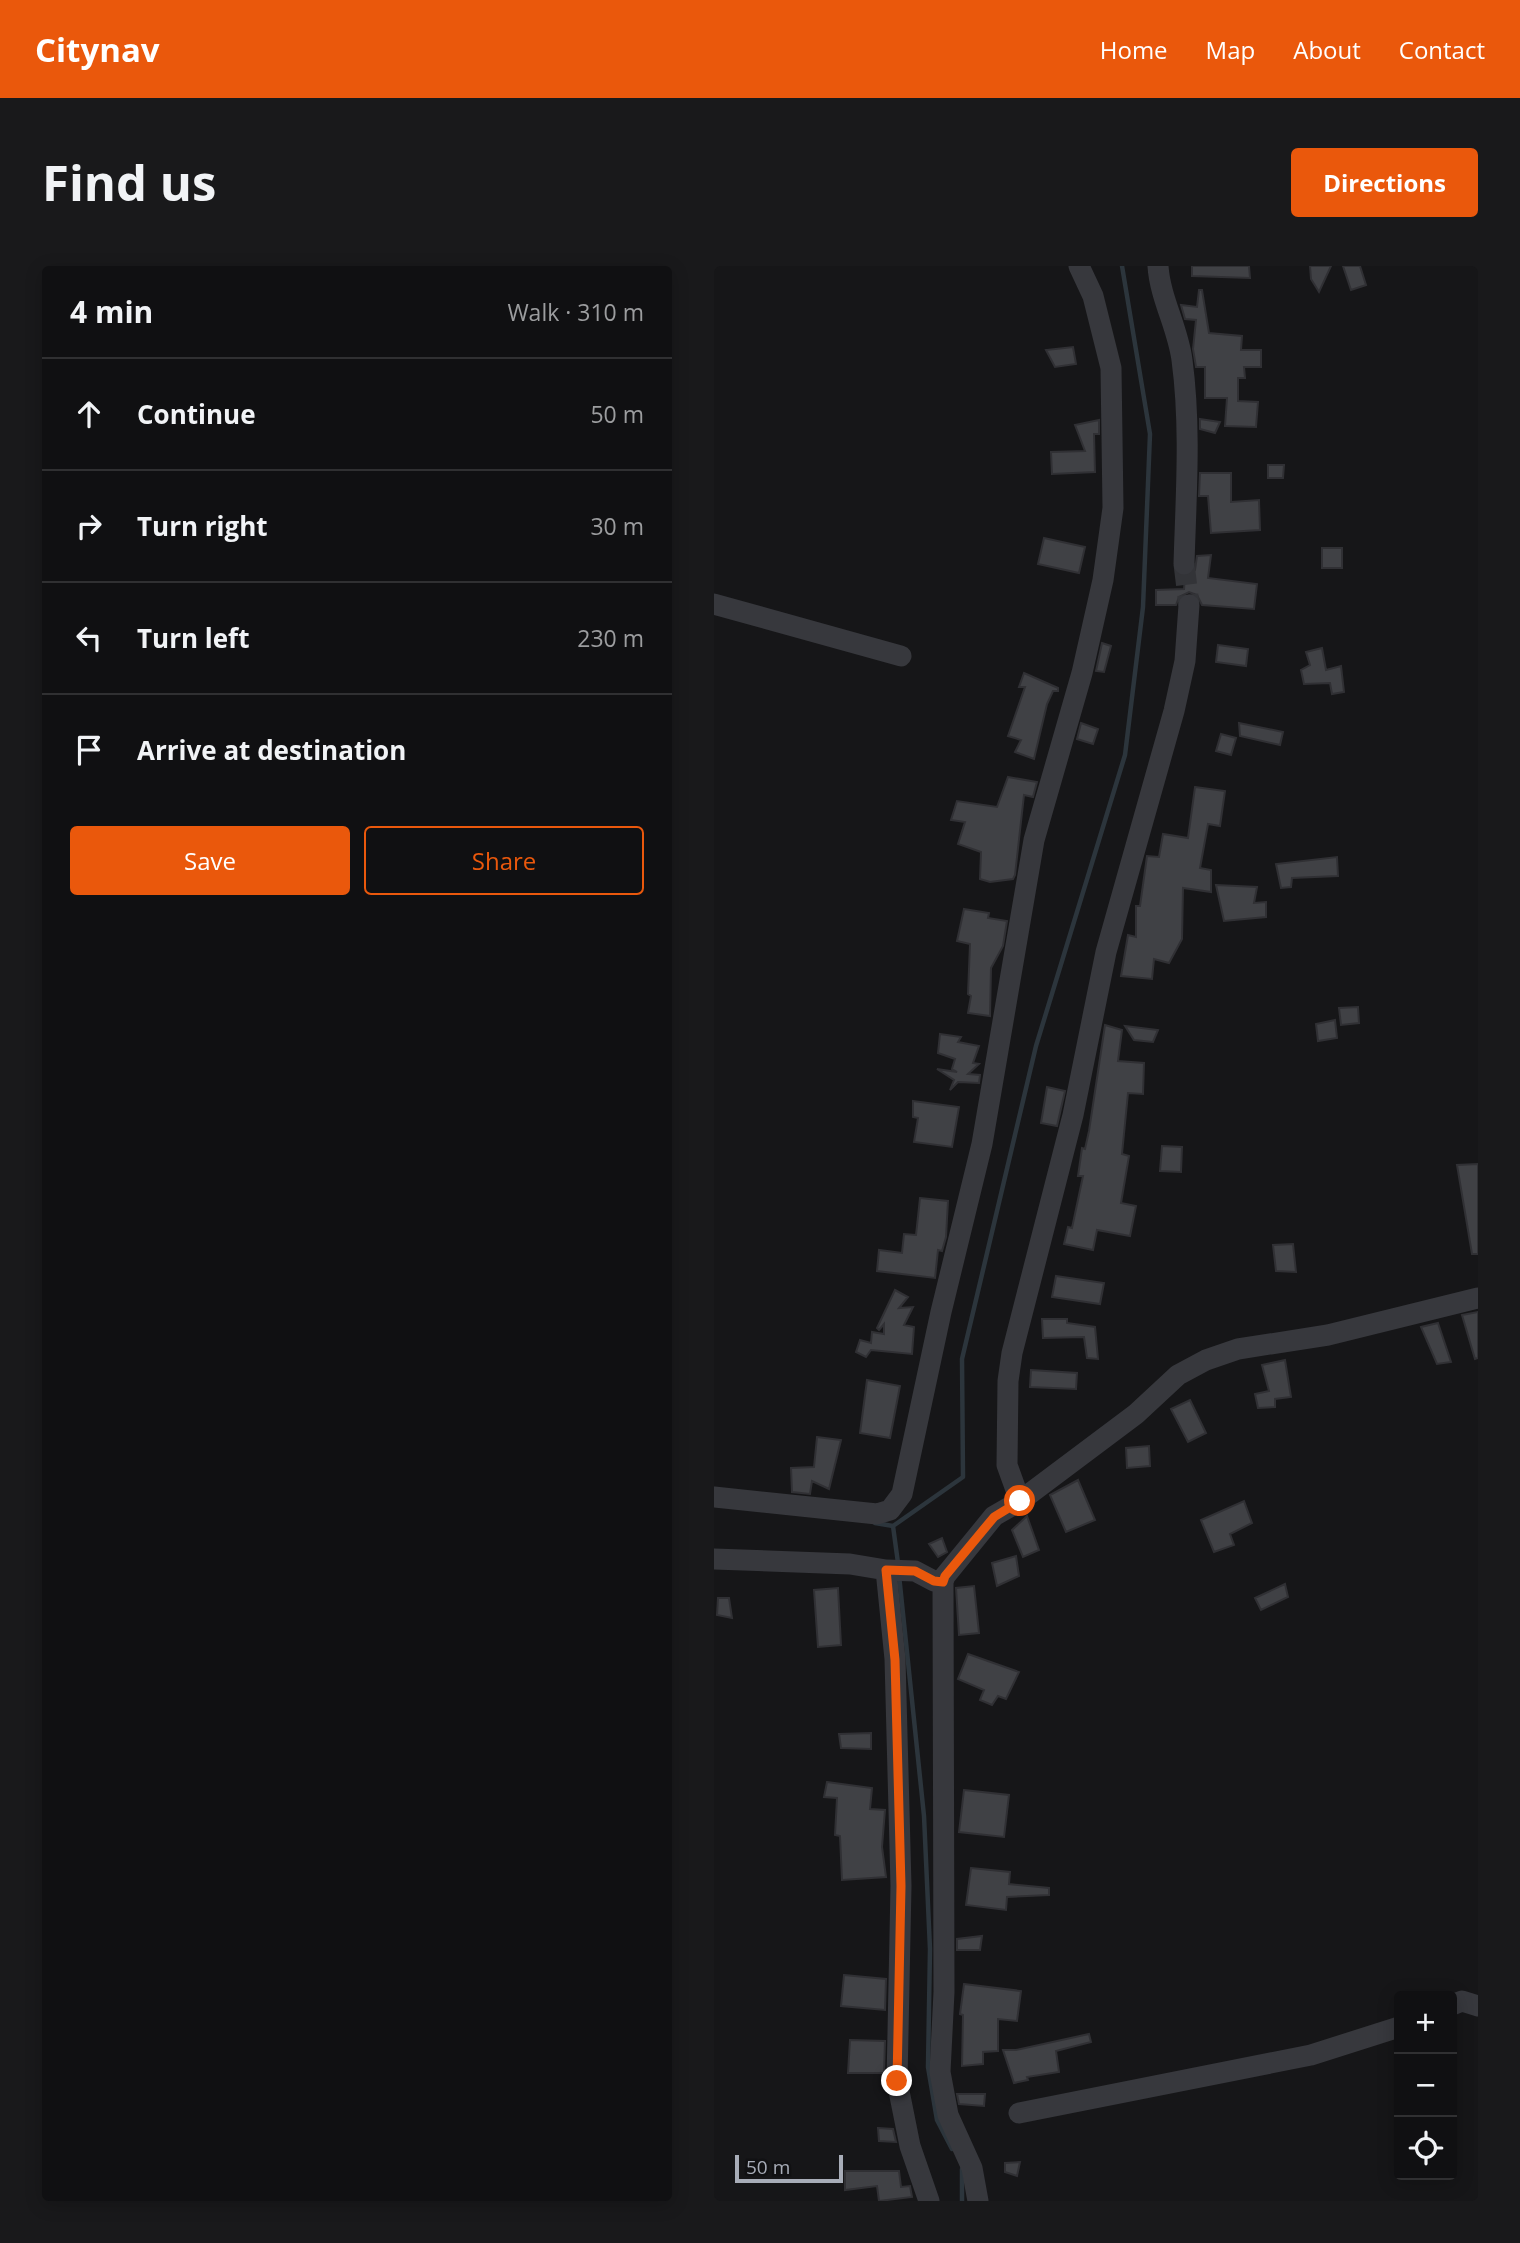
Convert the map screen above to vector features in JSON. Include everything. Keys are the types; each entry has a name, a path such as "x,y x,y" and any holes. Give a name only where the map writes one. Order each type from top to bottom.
{"street":[{"path":"714,1497 877,1514 890,1510 902,1494 941,1312 982,1144 1034,840 1082,673 1106,556 1114,470 1111,368 1093,296 1079,266"},
{"path":"1158,266 1179,341 1185,384 1184,564"},
{"path":"714,604 901,656"},
{"path":"1014,1482 1008,1381 1012,1353 1073,1115 1106,952 1174,711 1185,661 1189,605"},
{"path":"978,2201 972,2168 948,2115 940,2072 944,1993 945,1576 994,1517 1014,1482 1136,1413 1178,1375 1230,1352 1328,1335 1478,1298"},
{"path":"714,1559 850,1564 915,1571 934,1581 943,1582"},
{"path":"888,1570 895,1660 901,1886 897,2081 909,2146 929,2201"},
{"path":"1457,2004 1462,2001 1478,2006"},
{"path":"1019,2113 1311,2055 1394,2029"}],"building":[{"path":"1192,266 1249,266 1250,278 1192,276"},
{"path":"1310,266 1331,266 1319,292 1311,279"},
{"path":"1343,266 1360,266 1366,285 1351,290"},
{"path":"1199,290 1202,290 1209,333 1242,336 1241,350 1261,350 1261,367 1244,367 1245,378 1238,378 1238,401 1258,402 1256,427 1225,426 1227,398 1205,398 1205,367 1196,367 1193,349 1196,320 1185,319 1181,305 1197,307"},
{"path":"1073,347 1076,364 1055,367 1046,350"},
{"path":"1200,419 1220,422 1215,433 1200,429"},
{"path":"1099,420 1099,434 1094,434 1095,472 1052,474 1051,452 1085,451 1075,425"},
{"path":"1268,465 1284,465 1283,478 1268,478"},
{"path":"1200,473 1231,473 1231,502 1259,500 1260,530 1211,533 1208,496 1199,496"},
{"path":"1044,538 1085,547 1079,573 1038,564"},
{"path":"1322,548 1342,548 1342,568 1322,568"},
{"path":"1211,555 1208,578 1257,584 1254,609 1202,605 1197,595 1189,592 1179,597 1176,605 1156,605 1156,590 1184,589 1185,577 1195,570 1197,556"},
{"path":"1102,643 1111,646 1104,672 1096,671"},
{"path":"1218,645 1248,649 1246,666 1216,662"},
{"path":"1322,648 1326,670 1341,666 1344,692 1332,694 1330,683 1304,684 1301,670 1310,665 1306,652"},
{"path":"1024,673 1058,688 1058,691 1053,691 1047,704 1034,759 1015,752 1021,740 1008,736 1025,687 1019,687"},
{"path":"1081,723 1098,729 1093,744 1077,739"},
{"path":"1239,723 1283,732 1280,745 1240,736"},
{"path":"1221,734 1236,738 1231,755 1216,751"},
{"path":"1008,777 1037,782 1033,797 1024,795 1015,875 1013,879 990,882 980,879 981,852 958,844 965,822 951,820 957,801 997,807"},
{"path":"1195,787 1225,791 1220,826 1208,824 1200,868 1211,870 1211,892 1183,888 1182,939 1169,963 1154,959 1152,979 1121,976 1128,935 1136,937 1136,906 1140,906 1147,856 1159,857 1163,834 1188,838"},
{"path":"1337,857 1338,876 1292,878 1291,887 1281,888 1276,864"},
{"path":"1216,885 1257,887 1254,903 1266,902 1266,917 1224,921"},
{"path":"964,909 989,913 988,918 1007,921 1003,946 991,968 990,1016 968,1013 971,996 968,994 970,944 957,941"},
{"path":"1358,1007 1359,1023 1341,1025 1339,1008"},
{"path":"1335,1020 1337,1038 1318,1041 1316,1024"},
{"path":"1105,1025 1122,1030 1118,1061 1144,1063 1143,1094 1128,1093 1122,1154 1129,1156 1121,1203 1136,1206 1130,1236 1097,1230 1093,1250 1064,1244 1068,1227 1072,1228 1083,1176 1078,1176 1082,1148 1085,1149 1089,1131"},
{"path":"1125,1026 1158,1030 1153,1042 1134,1040"},
{"path":"940,1034 961,1037 958,1042 979,1046 973,1063 979,1064 968,1074 980,1075 979,1083 958,1082 950,1090 954,1080 937,1069 957,1072 952,1069 955,1059 938,1053"},
{"path":"1047,1087 1065,1091 1057,1126 1041,1123"},
{"path":"913,1101 959,1107 952,1147 914,1142 918,1118 913,1117"},
{"path":"1162,1146 1182,1147 1181,1172 1160,1171"},
{"path":"1478,1164 1478,1254 1472,1254 1457,1165"},
{"path":"920,1198 948,1201 946,1237 942,1251 938,1250 935,1278 877,1271 879,1250 902,1253 904,1234 916,1235"},
{"path":"1293,1244 1296,1272 1276,1271 1273,1245"},
{"path":"1056,1276 1104,1283 1100,1304 1052,1297"},
{"path":"895,1290 908,1297 899,1308 913,1307 904,1325 914,1327 912,1354 871,1350 866,1357 856,1352 860,1340 871,1343 872,1332 884,1334 884,1324 879,1330 877,1328"},
{"path":"1478,1312 1478,1358 1475,1359 1462,1315"},
{"path":"1042,1319 1067,1319 1067,1323 1095,1327 1098,1359 1087,1358 1084,1337 1043,1338"},
{"path":"1438,1323 1451,1362 1437,1364 1421,1327"},
{"path":"1285,1360 1291,1397 1275,1399 1275,1407 1258,1408 1255,1394 1269,1391 1262,1365"},
{"path":"1031,1370 1077,1373 1076,1389 1030,1387"},
{"path":"867,1380 900,1386 890,1438 860,1433"},
{"path":"1190,1400 1206,1433 1188,1442 1171,1409"},
{"path":"817,1437 841,1440 829,1489 812,1481 810,1494 792,1492 791,1468 814,1467"},
{"path":"1149,1446 1150,1466 1127,1468 1126,1448"},
{"path":"1078,1480 1095,1520 1066,1532 1050,1495"},
{"path":"1244,1501 1252,1523 1230,1534 1234,1545 1214,1552 1201,1520"},
{"path":"1027,1516 1039,1550 1023,1557 1012,1530"},
{"path":"942,1538 947,1552 938,1557 929,1544"},
{"path":"1016,1556 1019,1576 997,1586 992,1563"},
{"path":"1285,1584 1288,1597 1261,1610 1255,1598"},
{"path":"974,1586 979,1633 959,1635 956,1588"},
{"path":"838,1588 841,1645 818,1647 814,1590"},
{"path":"718,1598 729,1598 732,1618 717,1615"},
{"path":"968,1654 1019,1672 1006,1699 998,1696 992,1705 980,1700 984,1690 958,1679"},
{"path":"871,1733 871,1749 841,1748 839,1734"},
{"path":"827,1782 872,1788 870,1809 885,1810 882,1847 886,1877 842,1880 840,1836 835,1835 837,1798 824,1797"},
{"path":"964,1790 1009,1795 1004,1837 959,1832"},
{"path":"971,1868 1010,1872 1009,1884 1049,1888 1049,1895 1007,1897 1006,1910 966,1905"},
{"path":"982,1936 980,1950 957,1950 957,1939"},
{"path":"844,1975 886,1979 885,2010 841,2006"},
{"path":"964,1984 1021,1991 1017,2021 998,2019 998,2051 983,2052 983,2064 962,2066 963,2015 960,2014"},
{"path":"1089,2034 1091,2042 1056,2051 1059,2072 1027,2077 1028,2080 1014,2083 1003,2050 1016,2050"},
{"path":"850,2040 885,2041 884,2073 848,2073"},
{"path":"957,2094 985,2094 984,2106 959,2104"},
{"path":"878,2128 893,2129 896,2142 879,2141"},
{"path":"1020,2162 1017,2176 1005,2172 1005,2163"},
{"path":"845,2171 899,2171 901,2187 910,2186 912,2197 879,2201 877,2186 845,2190"}],"waterway":[{"path":"875,1523 893,1526 963,1477 962,1359 1036,1046 1125,755 1143,607 1150,434 1122,266"},
{"path":"893,1526 898,1563"},
{"path":"899,1575 924,1816 930,1949 928,2067 937,2120 952,2149"},
{"path":"962,2169 962,2201"}],"tunnel":[{"path":"1184,564 1189,605"}],"route":[{"path":"897,2081 901,1886 895,1660 886,1570 915,1571 934,1581 943,1582 950,1569 957,1564 994,1517 1020,1501"}]}
